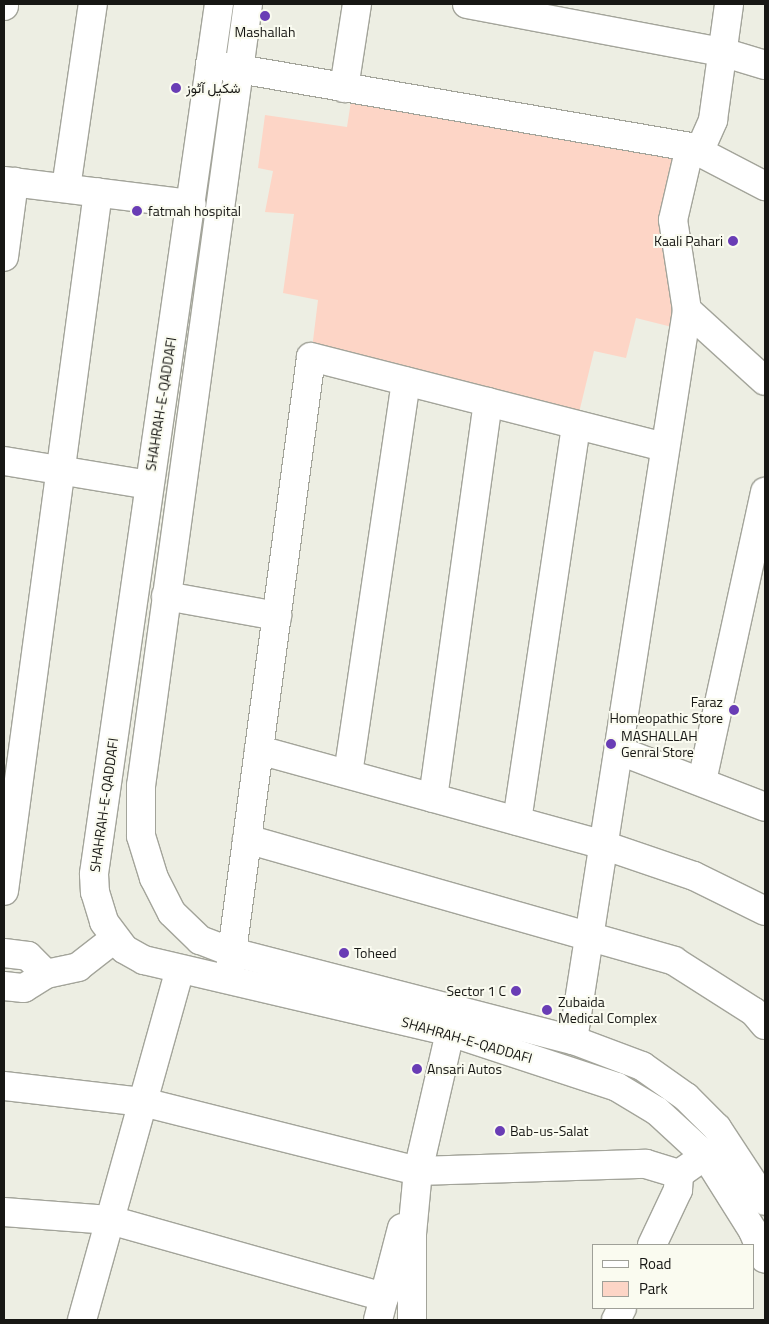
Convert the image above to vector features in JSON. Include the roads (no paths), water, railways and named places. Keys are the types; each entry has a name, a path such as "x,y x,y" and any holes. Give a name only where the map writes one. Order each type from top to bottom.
{"street":[{"path":"66,188 93,4"},
{"name":"SHAHRAH-E-QADDAFI","path":"219,4 192,204 149,485 94,874 98,906 114,939 134,956 180,970 450,1032 617,1087 657,1111 706,1156 753,1231 765,1259"},
{"name":"SHAHRAH-E-QADDAFI","path":"248,4 141,786 141,836 154,878 172,913 200,940 232,952 573,1040 642,1066 686,1098 717,1128 765,1201"},
{"path":"344,88 357,4"},
{"path":"467,4 722,52 765,65"},
{"path":"573,1040 592,936 603,845 620,751 663,447 686,310 672,220 695,149 713,120 729,4"},
{"path":"210,64 695,149 765,186"},
{"path":"4,257 9,181 192,204"},
{"path":"4,891 8,835 61,470 98,192"},
{"path":"686,310 765,381"},
{"path":"229,981 311,357 663,447"},
{"path":"348,774 406,382"},
{"path":"433,798 488,402"},
{"path":"517,821 576,425"},
{"path":"4,461 149,485"},
{"path":"702,781 765,492"},
{"path":"166,596 277,616"},
{"path":"259,750 603,845 694,876 765,912"},
{"path":"620,751 702,781 765,807"},
{"path":"247,839 592,936 674,962 754,1012 765,1025"},
{"path":"4,986 24,988 46,974 78,967 114,939"},
{"path":"4,953 28,956 46,974"},
{"path":"82,1320 180,970"},
{"path":"4,1212 110,1220 381,1308 418,1170 450,1032"},
{"path":"642,1102 659,1078"},
{"path":"4,1086 143,1102 418,1170 646,1164 680,1174"},
{"path":"652,1244 678,1190 680,1174 706,1156"},
{"path":"412,1320 412,1234 418,1170"}],"place":[{"name":"Mashallah","path":"265,16"},
{"name":"شکیل آٹوز","path":"176,88"},
{"name":"fatmah hospital","path":"137,211"},
{"name":"Kaali Pahari","path":"733,241"},
{"name":"Faraz Homeopathic Store","path":"734,710"},
{"name":"MASHALLAH Genral Store","path":"611,744"},
{"name":"Toheed","path":"344,953"},
{"name":"Sector 1 C","path":"516,991"},
{"name":"Zubaida Medical Complex","path":"547,1010"},
{"name":"Ansari Autos","path":"417,1069"},
{"name":"Bab-us-Salat","path":"500,1131"}]}
